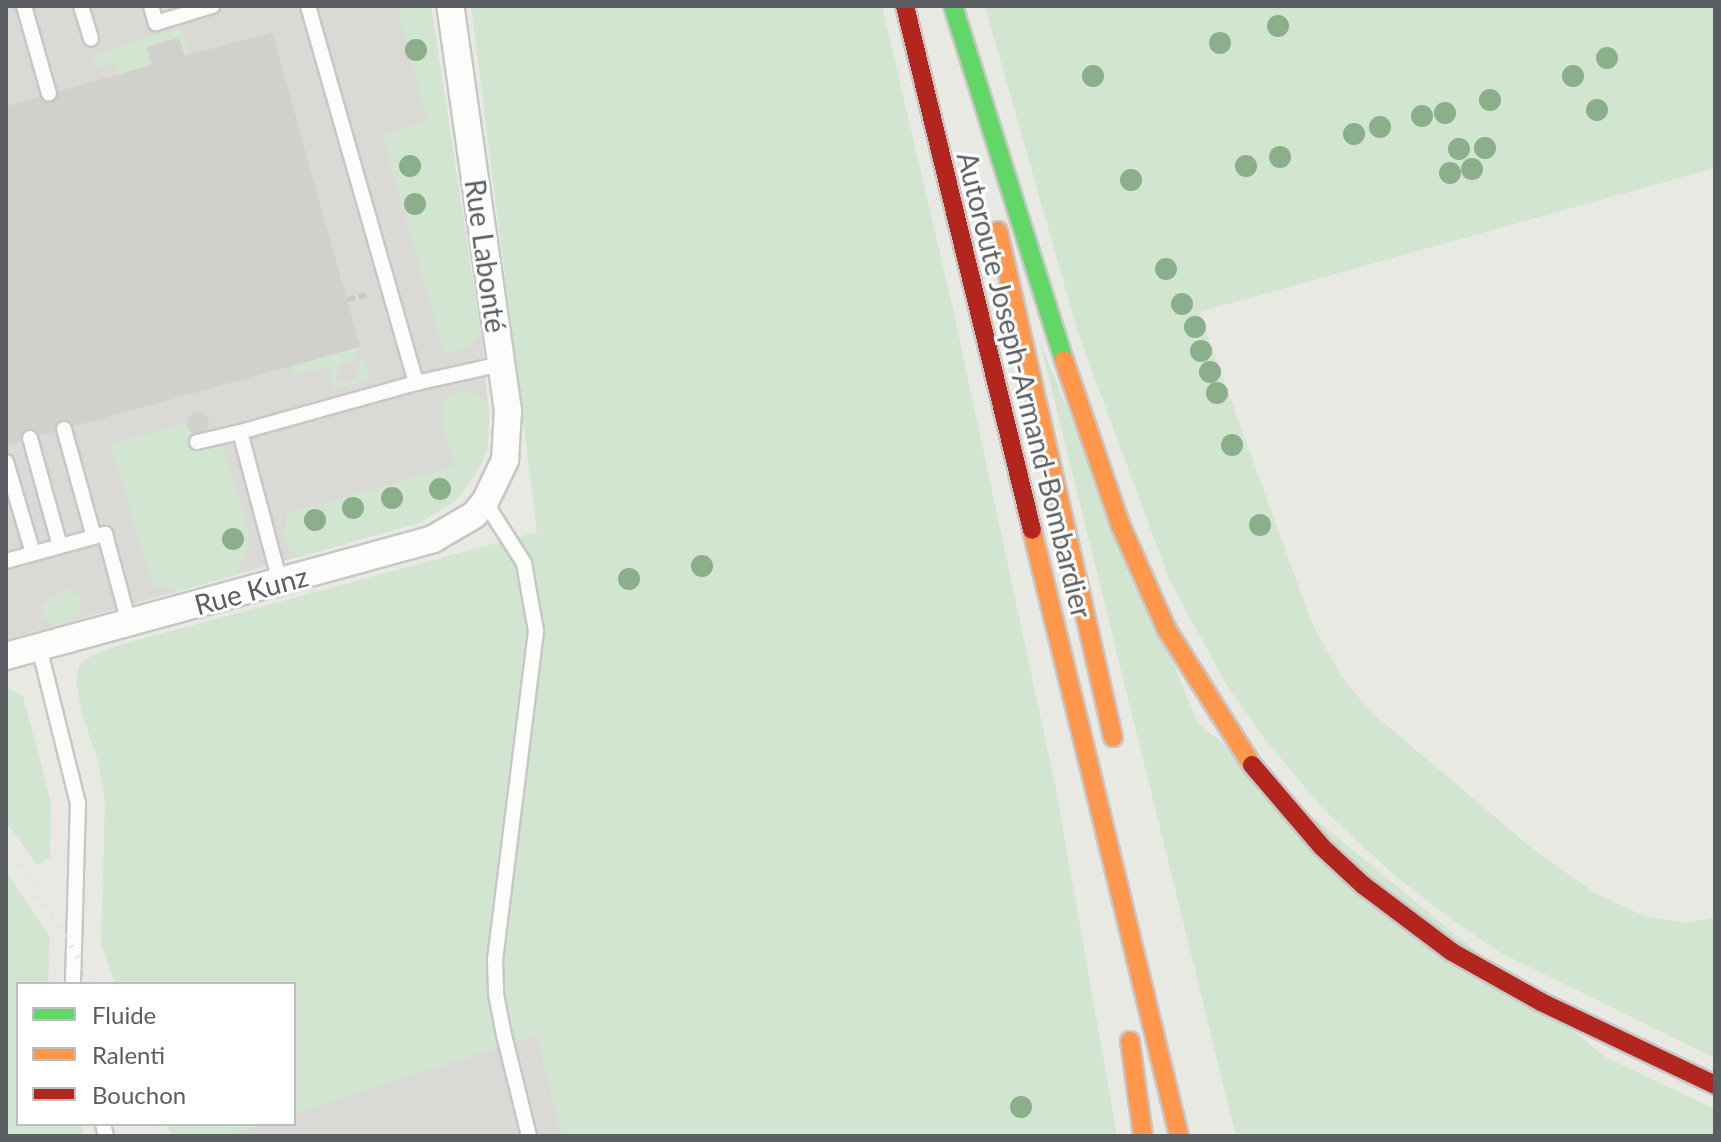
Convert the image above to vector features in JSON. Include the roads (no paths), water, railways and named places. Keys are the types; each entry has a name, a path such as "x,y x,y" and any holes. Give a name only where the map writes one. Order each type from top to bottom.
{"highway":[{"name":"Autoroute Joseph-Armand-Bombardier","path":"905,6 1092,778"},
{"path":"952,6 986,174"},
{"path":"952,6 1120,524 1174,641 1243,753 1285,806 1332,856 1397,912 1452,952 1541,1002 1715,1085"},
{"path":"995,220 1119,760"},
{"path":"1092,778 1121,980"},
{"path":"1092,778 1179,1136"},
{"path":"1128,1027 1143,1136"}],"street":[{"name":"Rue Labonté","path":"450,6 502,364 508,438 496,485 485,502"},
{"name":"Rue Kunz","path":"7,650 39,647 433,539 474,515 485,502"}],"lane":[{"path":"24,6 49,94"},
{"path":"81,6 91,39"},
{"path":"151,6 156,23 212,6"},
{"path":"308,6 416,383"},
{"path":"197,442 416,383 502,364"},
{"path":"64,429 94,537"},
{"path":"240,432 280,582"},
{"path":"30,438 60,546"},
{"path":"6,462 33,553"},
{"path":"485,502 524,563 536,631 495,960 496,994 529,1136"},
{"path":"6,561 105,534 129,623"},
{"path":"39,647 78,803 73,982"}],"railway":[{"path":"6,845 94,982"},
{"path":"156,1126 159,1136"}]}
